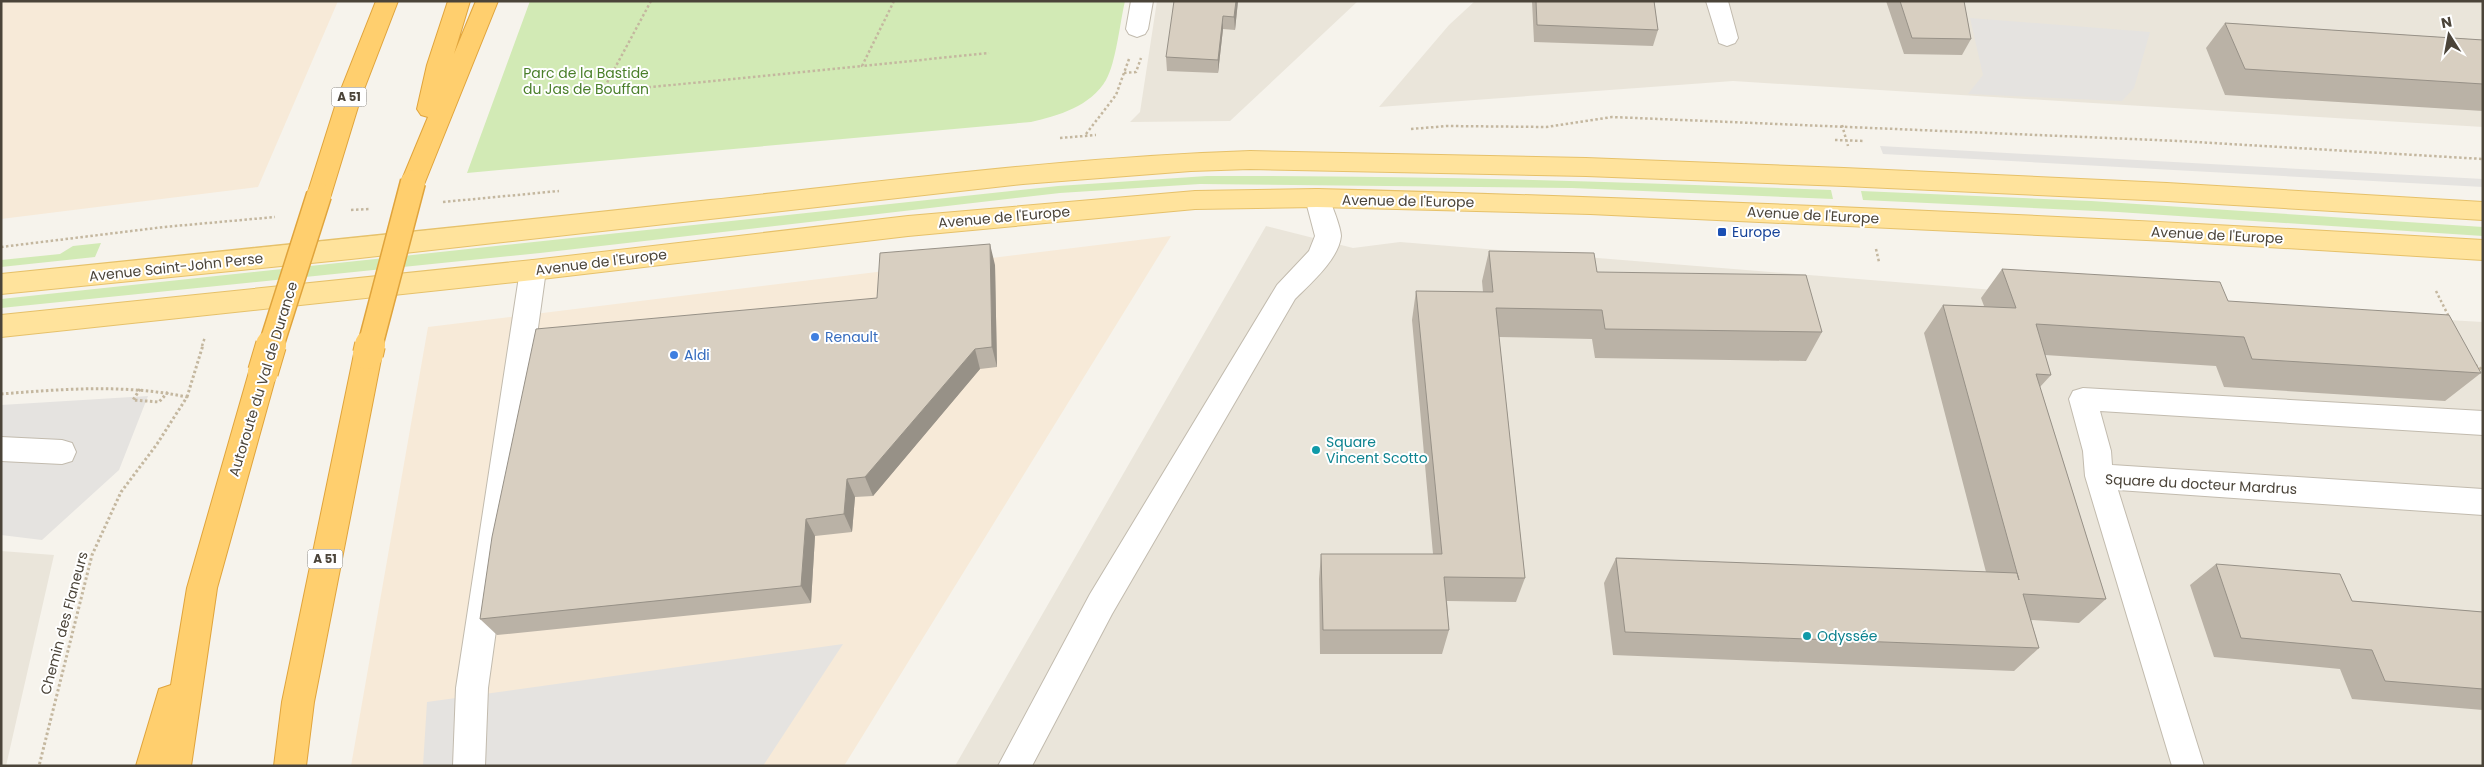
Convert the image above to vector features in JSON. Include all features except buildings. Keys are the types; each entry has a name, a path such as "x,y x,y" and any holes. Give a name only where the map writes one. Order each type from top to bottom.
{"highway":[{"name":"Autoroute du Val de Durance","path":"175,766 202,588 263,372 352,91 368,45 387,1"},
{"name":"A 51","path":"290,766 299,692 368,354 413,182 439,65 459,1"},
{"path":"413,182 488,1"},
{"path":"152,766 202,588"}],"main road":[{"name":"Avenue Saint-John Perse","path":"1,284 352,249 1023,175 1124,166 1240,160 1595,168 1844,177 2168,192 2483,211"},
{"name":"Avenue de l'Europe","path":"1,326 337,289 533,270 908,226 1195,200 1317,198 1590,205 1854,216 2483,250"}],"street":[{"path":"1134,39 1142,1"},
{"path":"1717,1 1727,38"},
{"path":"1014,766 1101,604 1286,292 1320,256 1328,236 1317,198"},
{"path":"469,766 472,688 533,270"},
{"path":"2099,476 2097,451 2083,400 2483,423"},
{"path":"1,449 62,452"},
{"name":"Square du docteur Mardrus","path":"2188,766 2099,476 2483,502"}],"path":[{"path":"651,1 602,92 989,53"},
{"path":"862,66 894,1"},
{"path":"1086,134 1116,96 1134,39"},
{"path":"1124,72 1136,72 1143,50 1134,39"},
{"path":"1581,125 1612,117 1652,118 2169,140 2483,159"},
{"path":"1835,140 1865,141"},
{"path":"2436,291 2452,324"},
{"name":"Chemin des Flaneurs","path":"39,766 92,555 121,492 157,444 187,396 201,350"},
{"path":"2471,363 2483,370"},
{"path":"1,394 93,388 140,389 187,396"},
{"path":"140,389 133,400 159,402 168,392"}],"shaded area":[{"path":"1,1 338,1 258,187 1,219"},
{"path":"1157,1 1358,1 1230,121 1130,122 1140,112"},
{"path":"1475,1 2483,1 2483,127 1733,81 1379,107 1449,25"},
{"path":"1970,18 2150,32 2134,88 2122,101 1968,94 1983,75"},
{"path":"1880,146 2483,179 2483,187 1883,154"},
{"path":"1266,226 1353,248 1400,242 2179,305 2483,322 2483,766 955,766"},
{"path":"1171,236 844,766 351,766 428,327"},
{"path":"148,396 119,470 42,540 1,535 1,405"},
{"path":"1,551 54,555 6,766 1,766"},
{"path":"843,644 763,766 423,766 427,702"}],"green space":[{"name":"Parc de la Bastide du Jas de Bouffan","path":"530,1 1125,1 1115,53 1109,73 1100,89 1083,103 1063,113 1041,120 467,173"},
{"path":"1207,176 1441,178 1753,187 1831,190 1833,199 1572,188 1200,184 1060,193 540,253 1,308 1,299 1058,186"},
{"path":"1861,191 2091,201 2483,227 2483,236 2118,212 1863,200"},
{"path":"101,243 95,257 1,267 1,260 60,254 73,246"}],"place":[{"name":"Europe","path":"1722,232"},
{"name":"Renault","path":"815,337"},
{"name":"Aldi","path":"674,355"},
{"name":"Square Vincent Scotto","path":"1316,450"},
{"name":"Odyssée","path":"1807,636"}]}
